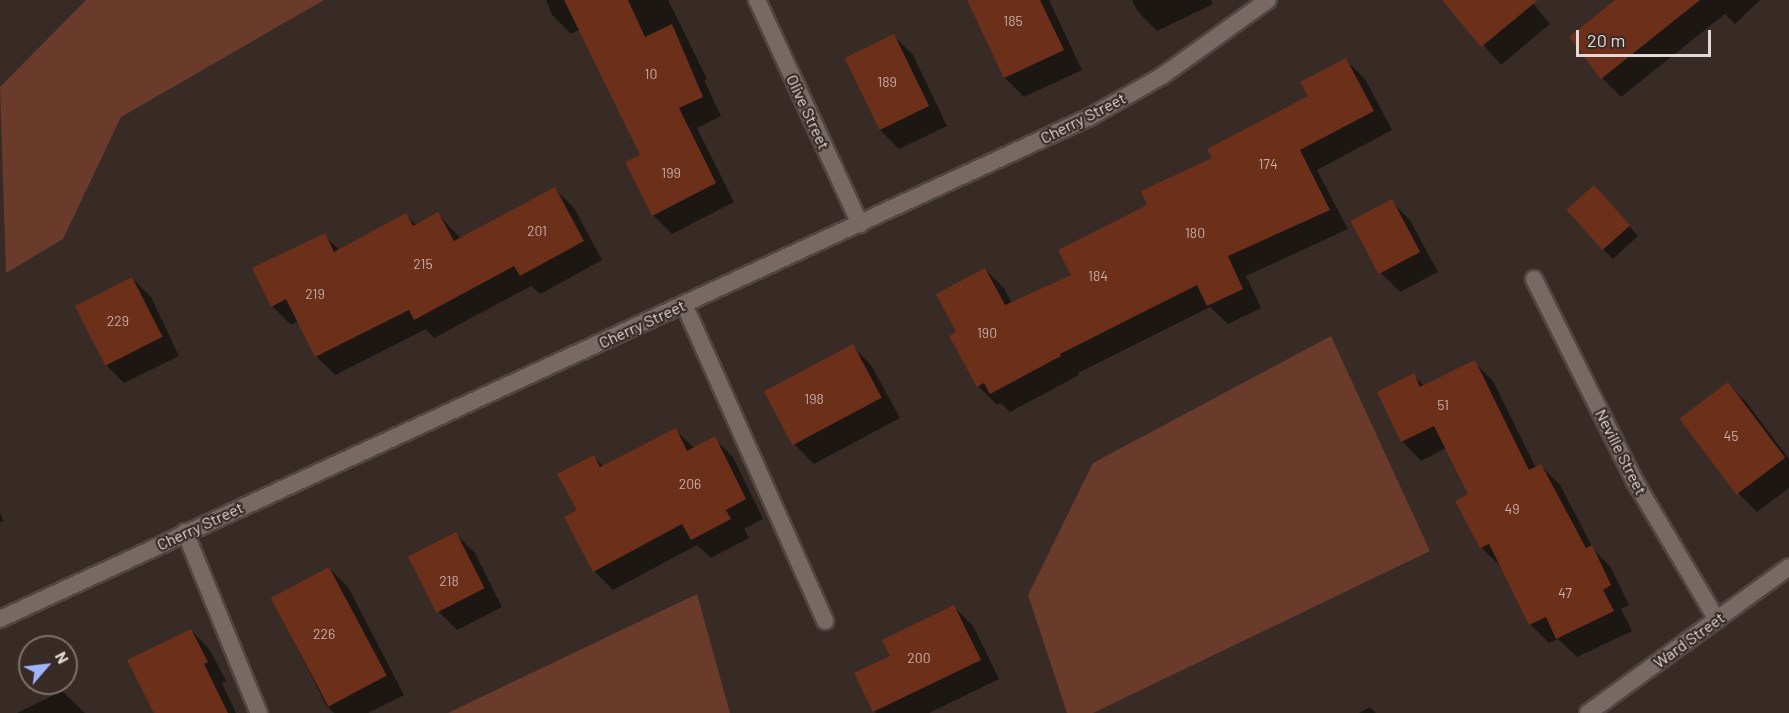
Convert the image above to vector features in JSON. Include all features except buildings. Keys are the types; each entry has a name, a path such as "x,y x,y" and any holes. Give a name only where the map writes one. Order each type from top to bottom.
{"street":[{"name":"Olive Street","path":"757,0 860,224"},
{"name":"Cherry Street","path":"0,619 1090,117 1162,76 1268,0"},
{"name":"Neville Street","path":"1534,279 1634,480 1718,620"},
{"path":"684,304 825,621"},
{"path":"185,532 259,713"},
{"name":"Ward Street","path":"1588,713 1789,567"}],"shaded area":[{"path":"86,0 324,0 121,117 63,239 6,273 0,87"},
{"path":"1331,336 1430,551 1093,713 1067,713 1028,595 1093,463"},
{"path":"697,594 730,713 448,713"}]}
